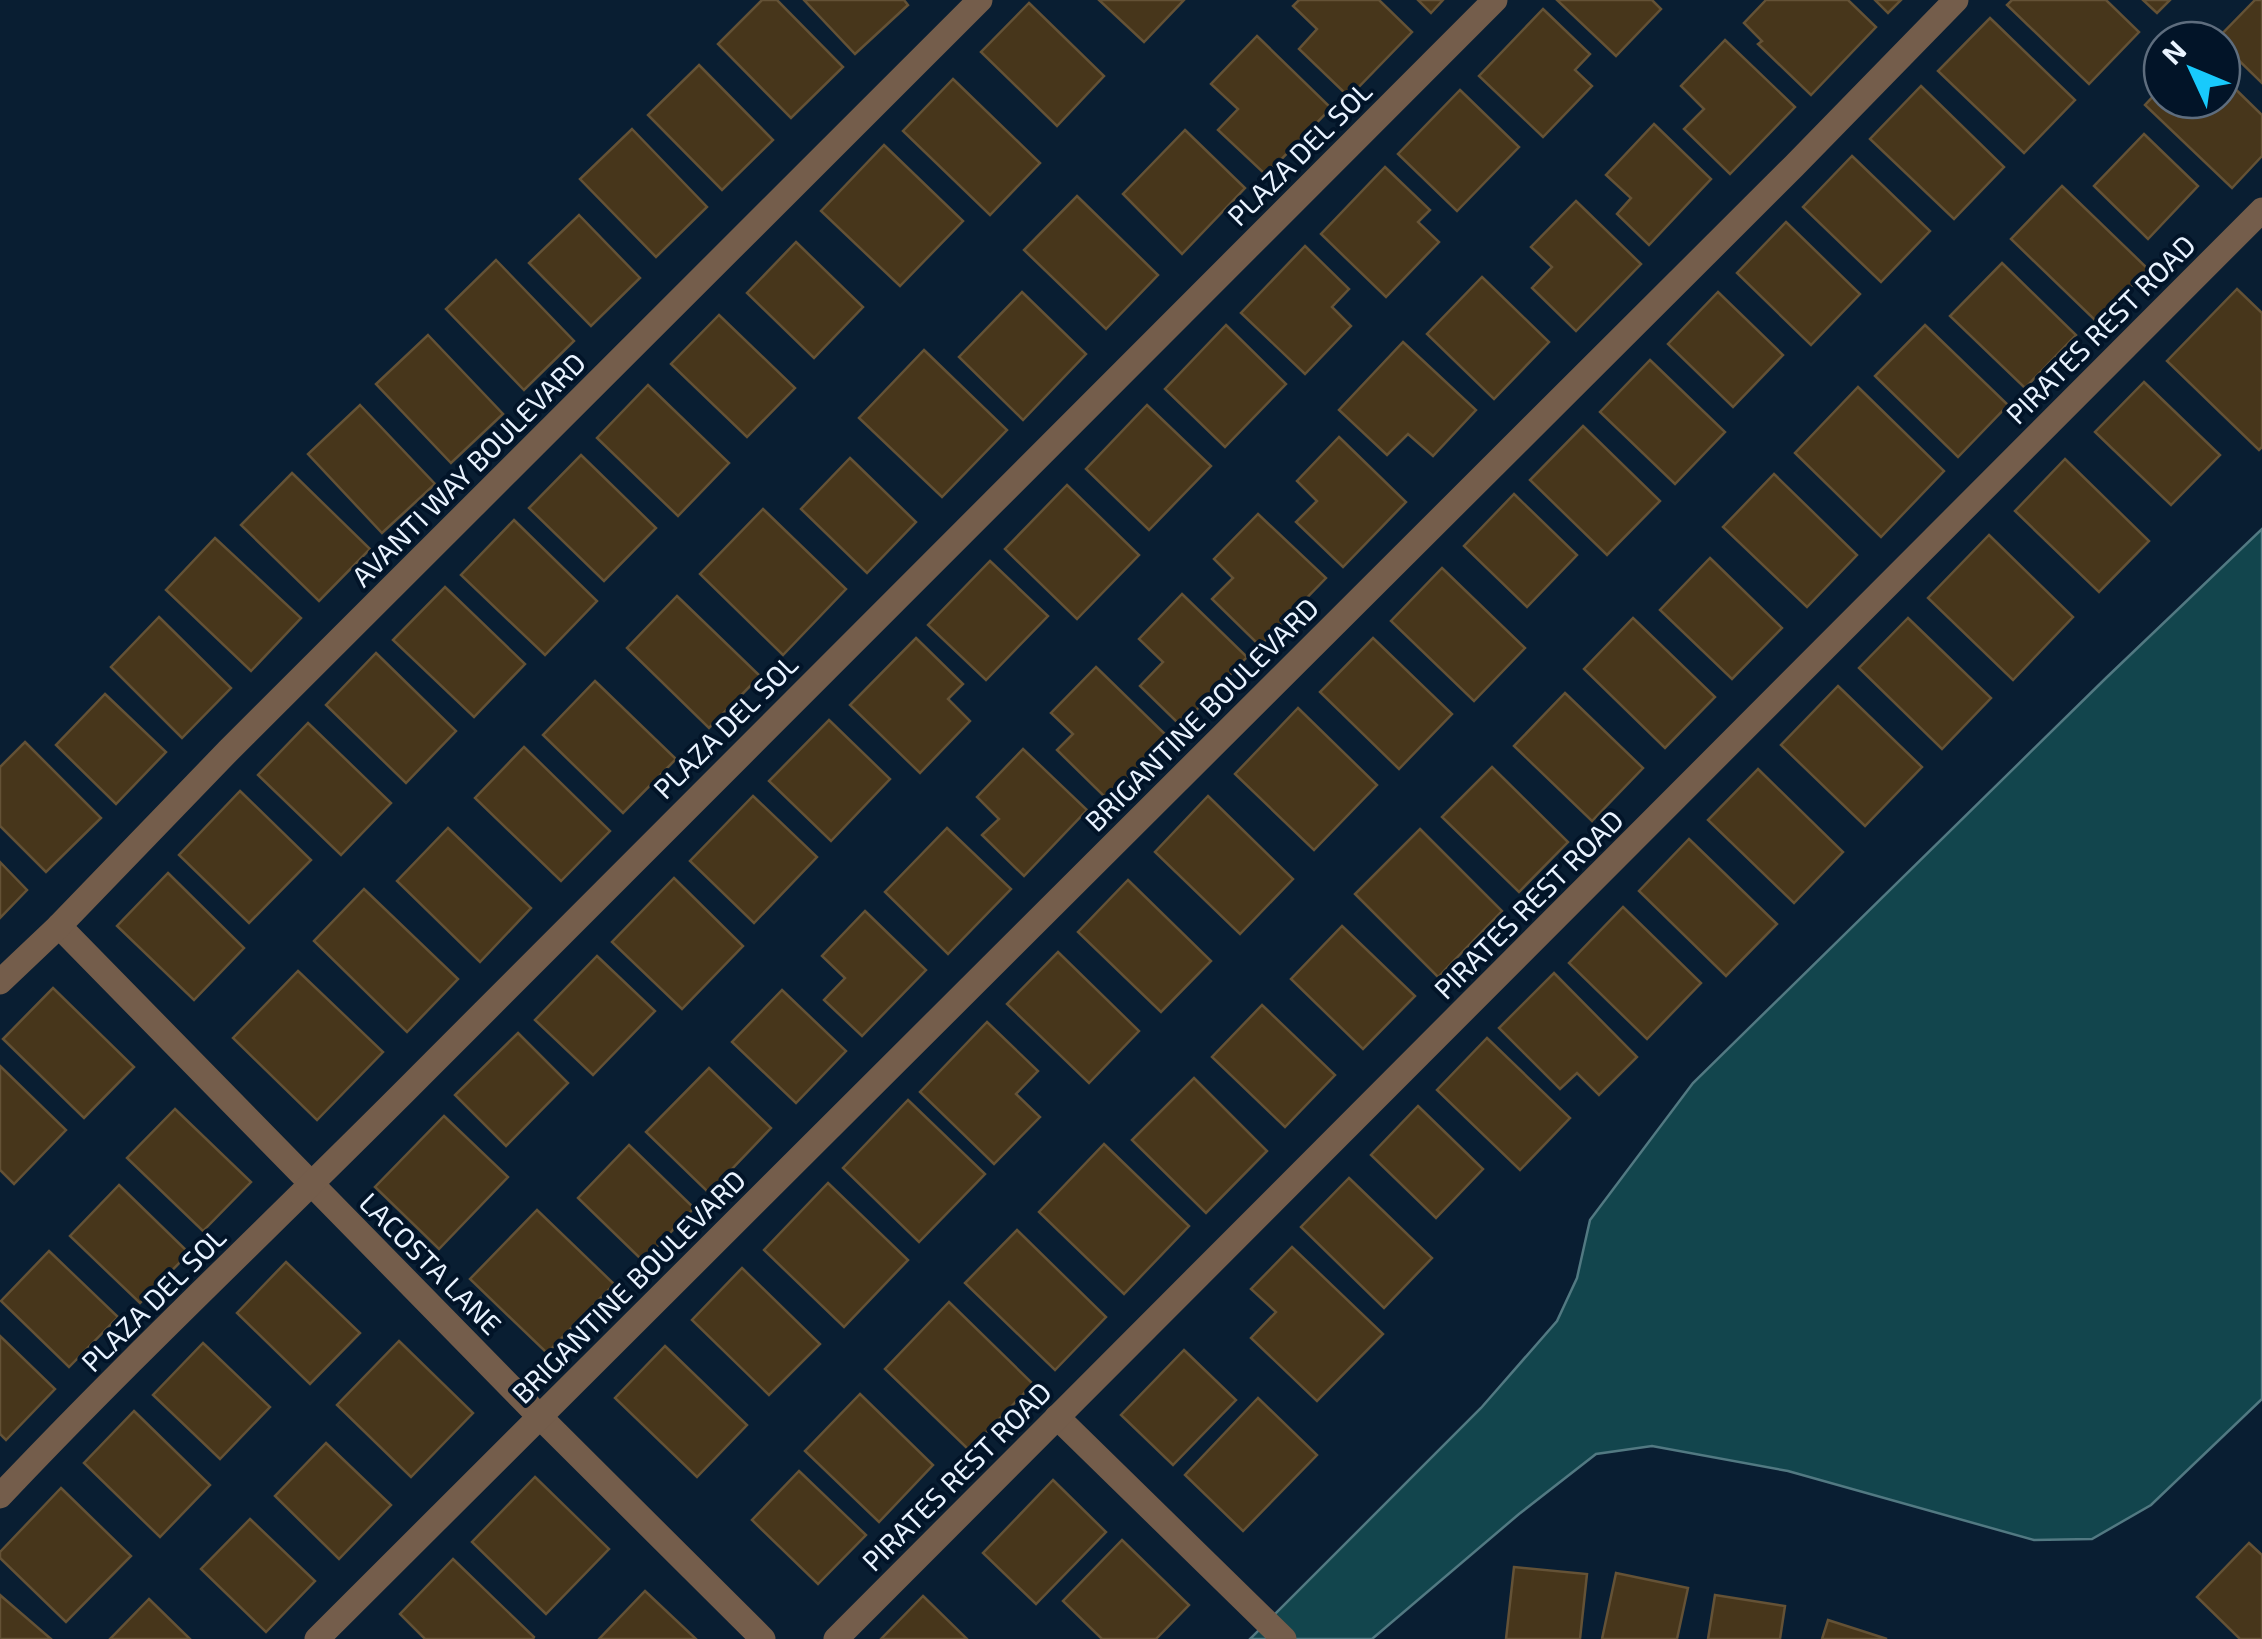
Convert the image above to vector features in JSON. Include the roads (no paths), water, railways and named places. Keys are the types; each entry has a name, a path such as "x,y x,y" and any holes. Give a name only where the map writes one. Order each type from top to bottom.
{"street":[{"name":"AVANTI WAY BOULEVARD","path":"0,982 980,0"},
{"name":"PLAZA DEL SOL","path":"0,1496 1496,0"},
{"name":"BRIGANTINE BOULEVARD","path":"317,1639 1956,0"},
{"name":"PIRATES REST ROAD","path":"836,1639 2262,210"},
{"name":"LACOSTA LANE","path":"59,926 762,1639"},
{"path":"1058,1417 1284,1639"}]}
